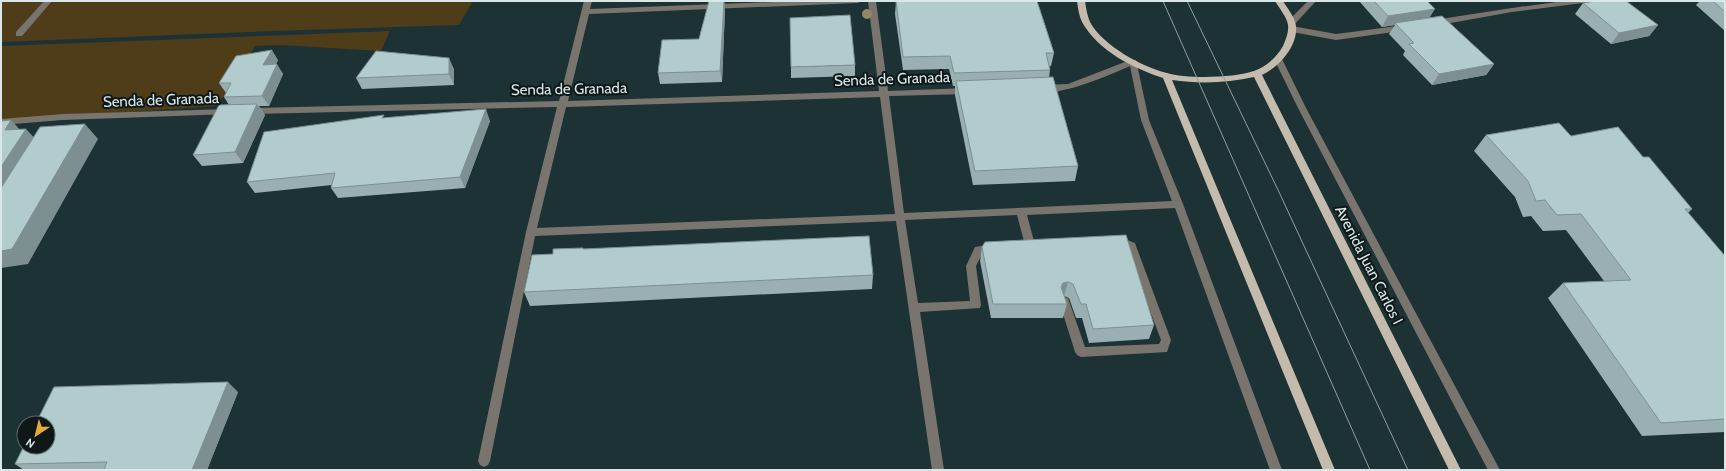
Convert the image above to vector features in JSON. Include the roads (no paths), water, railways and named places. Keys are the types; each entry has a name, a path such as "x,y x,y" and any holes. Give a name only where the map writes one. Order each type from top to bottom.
{"main road":[{"path":"1081,1 1085,22 1103,43 1133,62 1166,76 1198,79 1224,79 1257,74 1278,59 1288,45 1292,26 1279,1"},
{"name":"Avenida Juan Carlos I","path":"1257,74 1455,470"},
{"path":"1166,76 1328,470"}],"street":[{"path":"19,34 48,1"},
{"path":"484,461 531,232 588,1"},
{"path":"586,12 858,1"},
{"path":"872,1 900,217 938,470"},
{"path":"1312,1 1292,26 1336,37 1412,27"},
{"path":"1428,24 1512,10 1583,1"},
{"path":"1278,59 1302,108 1494,470"},
{"path":"1031,88 1069,87 1133,62 1145,120 1178,204 1276,470"},
{"name":"Senda de Granada","path":"1,122 63,117 356,107 563,104 977,90"},
{"path":"54,130 63,117"},
{"path":"531,232 1178,204"},
{"path":"1021,211 1030,245"},
{"path":"1064,301 1081,352 1151,348 1162,349 1166,340 1131,246 1113,239 1106,239"},
{"path":"913,308 976,305 971,266 979,250 1008,247"}],"tram line":[{"path":"1163,1 1370,470"},
{"path":"1187,1 1279,192 1408,470"}]}
